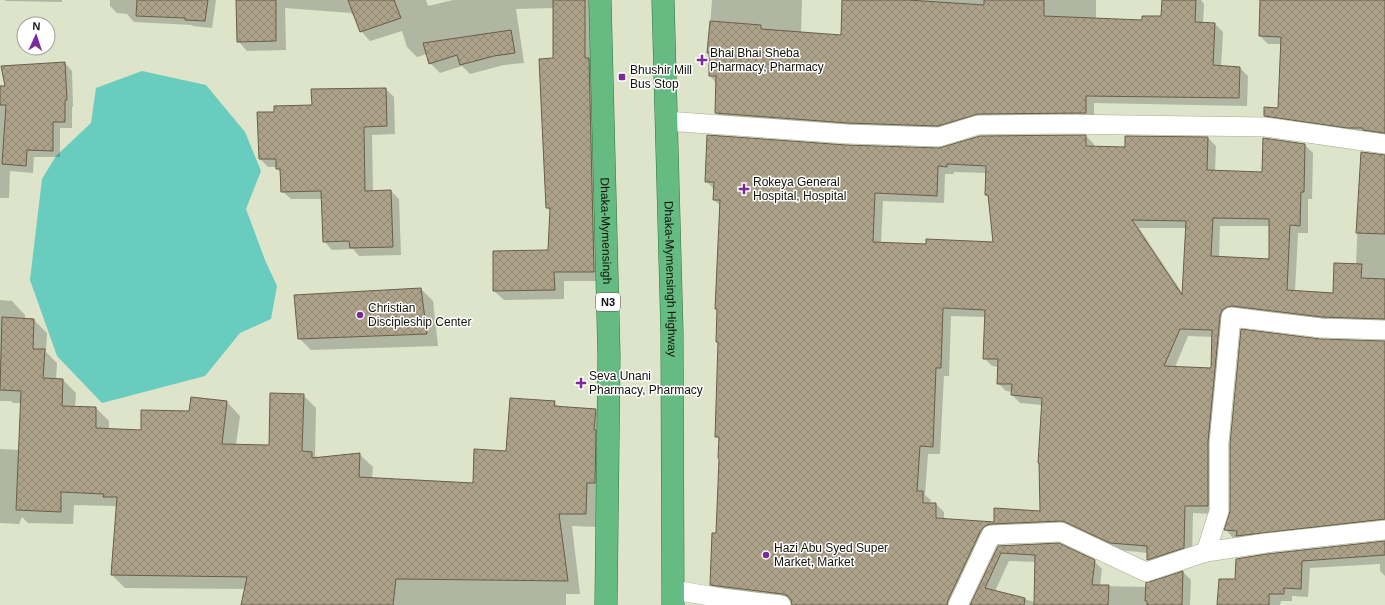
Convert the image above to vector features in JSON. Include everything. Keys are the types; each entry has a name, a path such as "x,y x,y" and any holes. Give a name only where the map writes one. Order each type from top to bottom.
{"highway":[{"name":"Dhaka-Mymensingh","path":"600,0 609,356 606,605"},
{"name":"Dhaka-Mymensingh Highway","path":"663,0 672,333 673,598"}],"street":[{"path":"666,121 847,134 939,137 978,125 1062,124 1265,127 1385,144"},
{"path":"1206,552 1219,511 1219,443 1231,317 1321,328 1385,330"},
{"path":"958,605 991,535 1061,532 1146,572 1206,552 1266,543 1385,530"},
{"path":"673,598 722,598 781,605"}],"water":[{"path":"142,71 206,85 245,132 261,171 246,209 265,260 277,286 271,319 240,333 205,376 102,403 57,356 30,280 42,179 56,156 91,123 96,88"}],"building":[{"path":"137,0 208,0 205,21 185,20 185,18 136,16"},
{"path":"236,0 276,0 276,41 237,42"},
{"path":"348,0 394,0 401,18 360,32"},
{"path":"553,0 585,0 585,58 589,58 594,272 554,272 555,290 493,291 493,251 548,250 550,208 546,208 539,59 553,58"},
{"path":"842,0 908,0 984,5 984,0 1044,0 1044,16 1142,20 1142,16 1161,16 1162,0 1196,0 1195,22 1215,23 1213,65 1240,67 1239,98 1086,96 1086,113 978,114 938,126 848,123 715,113 716,76 709,76 709,53 707,53 710,21 761,25 761,29 841,35"},
{"path":"1260,0 1385,0 1385,133 1363,130 1363,128 1347,128 1264,116 1264,107 1278,108 1281,37 1259,36"},
{"path":"511,30 515,53 494,56 460,65 457,55 429,64 423,43"},
{"path":"65,62 67,100 65,100 65,122 53,122 53,151 27,150 26,166 2,164 6,105 0,105 0,86 5,86 1,66"},
{"path":"386,88 387,126 364,127 365,191 391,190 393,247 350,248 349,241 323,242 321,191 281,192 280,169 276,169 276,159 259,159 257,112 274,112 274,106 312,105 311,89"},
{"path":"707,135 846,145 939,148 980,136 1086,135 1086,146 1125,147 1125,136 1208,137 1207,170 1262,172 1263,138 1305,144 1304,192 1301,192 1300,226 1290,225 1287,290 1333,293 1334,263 1362,264 1361,278 1385,279 1385,319 1322,317 1232,306 1222,310 1220,316 1208,442 1208,506 1185,506 1184,548 1147,560 1147,546 1110,543 1061,521 991,524 985,526 981,530 947,605 792,605 788,596 783,594 710,585 712,533 716,533 719,459 719,437 715,437 718,342 716,342 717,309 715,309 720,200 713,200 714,182 705,182","holes":["947,164 986,166 985,195 988,195 993,242 926,239 926,244 873,242 875,193 937,196 938,166 947,167","1213,218 1269,219 1269,259 1211,256","1132,220 1186,221 1182,295","943,308 985,310 983,359 998,359 997,384 1012,384 1011,395 1042,398 1038,463 1040,511 994,508 994,522 936,518 936,503 923,503 923,491 917,491 920,446 933,447 936,368 941,368","1180,329 1212,330 1211,368 1164,366"]},
{"path":"1361,152 1385,155 1385,234 1356,233"},
{"name":"Christian Discipleship Center","path":"421,288 427,334 298,339 294,295"},
{"path":"2,317 34,319 33,349 45,349 43,378 63,379 62,406 96,407 96,428 141,430 141,410 189,411 191,397 227,401 222,444 269,445 270,393 304,394 302,451 312,452 312,458 360,453 359,477 473,483 474,449 506,451 510,398 555,401 554,406 596,409 594,430 596,430 595,483 587,483 586,514 559,514 568,581 396,579 393,605 241,605 247,577 111,575 117,497 103,497 104,494 61,492 61,512 16,510 21,391 0,390"},
{"path":"1241,329 1320,339 1385,341 1385,519 1236,536 1237,531 1224,530 1230,511 1230,444"},
{"path":"1385,541 1385,555 1302,561 1301,589 1284,588 1284,594 1269,594 1269,605 1217,605 1219,579 1235,579 1236,559 1267,554"},
{"path":"1059,543 1095,560 1092,585 1109,585 1108,605 1034,605 1035,555 1001,553 985,588 1025,598 1024,605 970,605 998,546"},
{"path":"1183,571 1182,605 1147,605 1147,601 1145,601 1146,582"}],"place":[{"name":"Bhai Bhai Sheba Pharmacy, Pharmacy","path":"702,60"},
{"name":"Bhushir Mill Bus Stop","path":"622,77"},
{"name":"Rokeya General Hospital, Hospital","path":"744,189"},
{"name":"Christian Discipleship Center","path":"360,315"},
{"name":"Seva Unani Pharmacy, Pharmacy","path":"581,383"},
{"name":"Hazi Abu Syed Super Market, Market","path":"766,555"}]}
